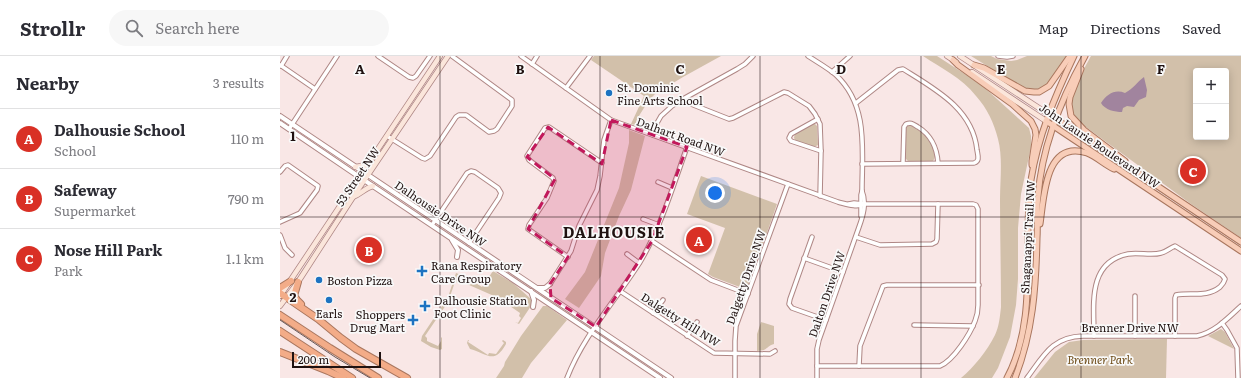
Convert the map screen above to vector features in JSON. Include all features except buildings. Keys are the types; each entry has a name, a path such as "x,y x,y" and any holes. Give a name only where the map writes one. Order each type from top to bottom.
{"highway":[{"path":"280,288 290,281"},
{"path":"298,282 294,292 295,298 315,315 318,320"},
{"path":"282,296 318,320 356,349 407,378"},
{"path":"280,315 378,378"},
{"path":"280,331 352,378"},
{"path":"280,352 343,378"}],"main road":[{"name":"53 Street NW","path":"281,305 282,296 290,281 440,56"},
{"name":"53 Street NW","path":"282,296 298,282 364,180 448,56"},
{"name":"John Laurie Boulevard NW","path":"947,56 1241,251"},
{"name":"John Laurie Boulevard NW","path":"960,56 1148,179 1241,242"},
{"path":"974,65 984,68 1025,91 1034,92 1042,90 1052,83 1070,56"},
{"name":"Shaganappi Trail NW","path":"1007,378 1019,345 1025,318 1028,213 1033,169 1048,114 1074,56"},
{"path":"1085,56 1070,97 1069,104 1072,116 1084,130 1148,179"},
{"name":"Shaganappi Trail NW","path":"1015,378 1026,347 1033,310 1038,196 1043,161 1053,126 1070,84 1085,56"},
{"path":"953,60 1012,104 1031,121 1036,135 1032,161 1033,169"},
{"path":"1037,239 1049,175 1055,161 1060,156 1074,151 1089,154 1109,167 1127,175"},
{"path":"355,167 361,166 371,160"},
{"path":"353,197 373,186"}],"street":[{"path":"287,56 280,65 315,89"},
{"path":"289,129 337,56"},
{"path":"378,56 409,77 413,78 430,56"},
{"path":"387,136 425,159 430,156 456,117 459,115 466,115 489,132 493,132 497,129 512,106 512,100 452,56"},
{"name":"Dalhart Road NW","path":"521,56 611,120 841,203 973,204 977,206 978,285"},
{"path":"532,64 538,56"},
{"path":"566,88 590,56"},
{"path":"653,135 661,116 672,106 737,69 754,56"},
{"name":"Dalton Drive NW","path":"808,56 832,72 846,86 856,103 862,124 862,191 864,195 862,204 863,213 856,237 818,345 817,378"},
{"path":"832,72 850,56"},
{"path":"998,56 1013,56"},
{"path":"856,103 898,70 904,70 948,99 959,109 969,124 976,141 978,158 974,163 862,164"},
{"path":"683,99 691,104 729,119 732,119 782,92 787,92 811,108 818,119 821,129 820,196"},
{"name":"Dalhousie Drive NW","path":"280,116 671,378"},
{"path":"818,119 791,134 788,138 791,141 821,151"},
{"path":"537,288 545,288 550,284 568,257 582,219 597,190 602,163 604,140 611,120"},
{"name":"Dalhousie Drive NW","path":"280,123 660,378"},
{"path":"903,163 904,127 906,124 910,123 930,137 935,146 938,163"},
{"path":"568,257 528,229 547,198 554,181 553,178 529,160 527,156 545,128 549,127 602,163"},
{"path":"567,378 575,359 652,241 687,147"},
{"path":"280,172 285,166 289,165 318,186 317,190 300,213 280,222"},
{"path":"432,225 467,173 471,171 475,172 498,188 500,193 499,198 469,243"},
{"path":"658,182 672,188"},
{"name":"Dalgetty Drive NW","path":"735,378 736,326 788,184"},
{"path":"856,237 880,245 932,244 936,242 938,238 938,204"},
{"path":"644,219 659,225"},
{"path":"280,235 285,248 292,255"},
{"path":"450,238 458,250 457,257"},
{"path":"812,238 789,301 792,308 826,320"},
{"path":"652,241 711,280 748,294"},
{"path":"1094,336 1094,288 1105,267 1113,260 1123,255 1161,253 1175,246 1222,275 1225,279 1224,284 1209,293 1201,295 1176,295 1175,336"},
{"path":"627,254 639,263"},
{"path":"804,258 843,272"},
{"path":"550,284 552,298"},
{"path":"817,366 859,366 940,366 944,365 956,352 973,326 977,315 978,285 882,286 860,346 859,366"},
{"path":"531,291 533,307"},
{"name":"Dalgetty Hill NW","path":"620,291 714,353 770,354 775,351"},
{"path":"1135,296 1135,336"},
{"path":"653,313 663,300"},
{"name":"Brenner Drive NW","path":"1027,378 1048,350 1063,339 1071,337 1094,336 1193,336 1205,334 1222,323 1241,306"},
{"path":"687,336 697,322"},
{"path":"1222,323 1239,348 1238,378"},
{"path":"914,326 973,326"}],"highlighted area":[{"path":"611,120 687,147 652,241 596,327 551,298 550,284 568,257 528,229 555,179 527,157 548,127 602,164"}],"green space":[{"path":"594,56 721,56 655,94 649,100 635,125 631,124 644,96 591,60"},
{"path":"923,56 937,56 986,89 1029,128 1031,136 1031,147 1021,194 1018,228 1018,279 1016,305 1010,337 998,368 992,378 961,378 975,364 992,341 1000,318 1000,146 992,122 980,101 964,84"},
{"path":"971,56 991,56 997,59 1011,61 1027,56 1067,56 1050,82 1039,89 1032,90 1023,88"},
{"path":"1091,56 1241,56 1241,238 1191,204 1079,122 1072,111 1071,105 1077,83"},
{"path":"813,124 817,126 818,145 814,147 796,141 794,138 795,133"},
{"path":"908,125 913,126 928,139 935,151 933,161 908,161 905,158 905,129"},
{"path":"629,130 645,136 631,190 605,253 601,276 579,308 565,299 585,272 619,188 629,143"},
{"path":"701,176 777,204 748,287 745,289 708,274 725,228 687,214"},
{"path":"493,271 513,283 531,299 531,306 519,324 515,322 518,323 521,318 519,316 520,313 498,298 496,300 493,298 494,296 460,281 459,283 455,282 448,302 425,336 427,341 438,346 442,337 442,349 440,350 431,347 421,341 422,336 448,297 456,273 466,277 482,287"},
{"path":"543,306 547,306 567,320 531,363 522,378 496,378 521,336"},
{"path":"761,322 774,326 774,344 763,350 757,351 757,334"},
{"path":"1221,329 1225,332 1234,349 1208,336"},
{"name":"Brenner Park","path":"1167,339 1166,378 1034,378 1055,352 1069,342 1083,340"},
{"path":"468,340 468,342 488,355 489,353 496,354 504,343 502,341 503,340 506,344 498,354 490,356 470,349 467,343"}],"shaded area":[{"path":"1144,77 1147,90 1146,97 1139,100 1134,107 1127,106 1123,108 1122,112 1116,112 1108,109 1101,103 1112,93 1125,93"}],"tram line":[{"path":"280,320 335,357 370,378"}],"place":[{"name":"St. Dominic Fine Arts School","path":"609,93"},
{"name":"Nose Hill Park","path":"1193,171"},
{"name":"Dalhousie School","path":"699,240"},
{"name":"Safeway","path":"369,250"},
{"name":"Rana Respiratory Care Group","path":"422,271"},
{"name":"Boston Pizza","path":"319,280"},
{"name":"Earls","path":"329,300"},
{"name":"Dalhousie Station Foot Clinic","path":"425,306"},
{"name":"Shoppers Drug Mart","path":"413,320"}],"district":[{"name":"DALHOUSIE","path":"614,231"}]}
